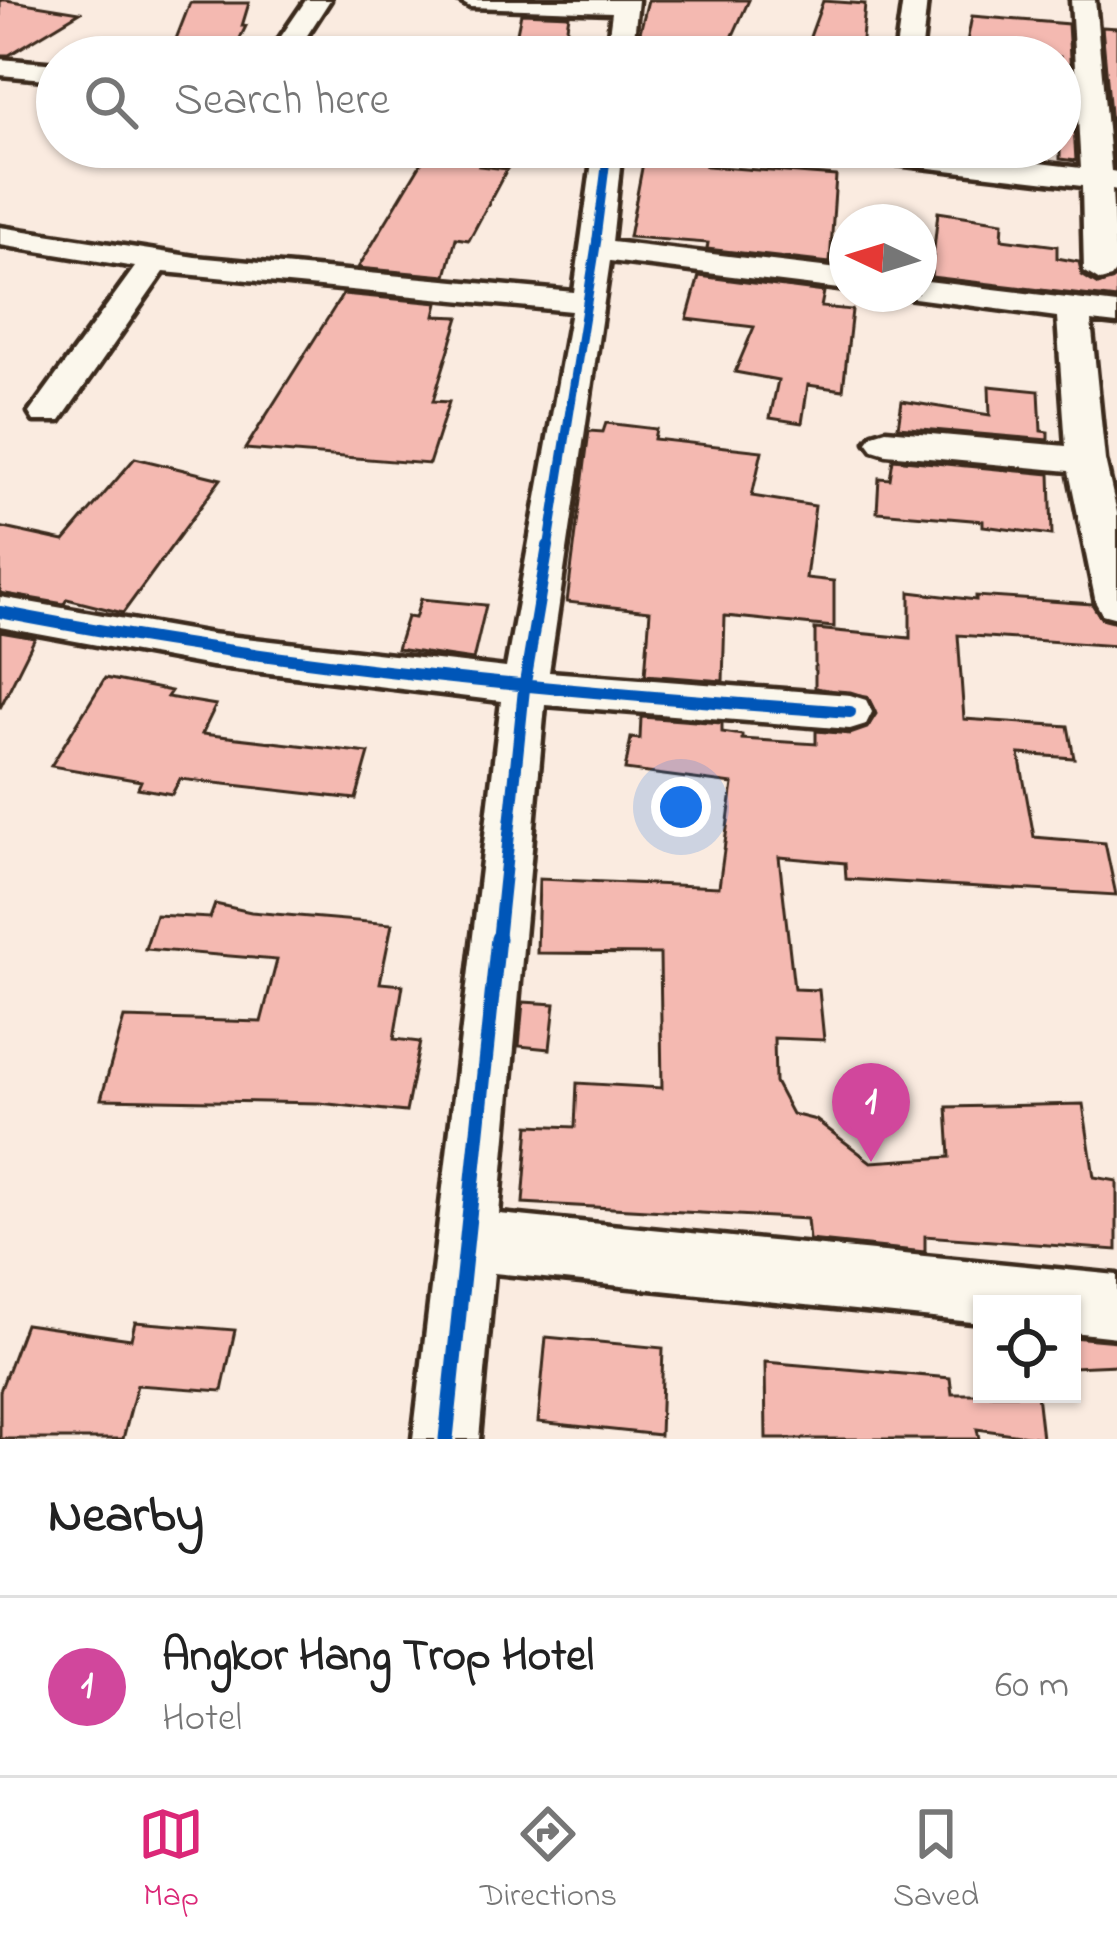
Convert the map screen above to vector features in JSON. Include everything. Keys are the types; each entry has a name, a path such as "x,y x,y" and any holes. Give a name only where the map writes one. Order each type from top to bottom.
{"street":[{"path":"294,36 318,0"},
{"path":"470,0 626,3 622,36"},
{"path":"911,36 915,0"},
{"path":"1082,0 1105,86 1107,180 1100,271"},
{"path":"0,67 36,70"},
{"path":"446,1439 524,689 589,303 605,168"},
{"path":"1024,168 1107,180"},
{"path":"0,236 155,262 589,303"},
{"path":"595,250 829,278"},
{"path":"46,413 155,262"},
{"path":"937,292 1117,314"},
{"path":"1073,310 1117,603"},
{"path":"886,442 1099,484"},
{"path":"0,612 211,648 524,689 850,712"},
{"path":"469,1241 1117,1306"}],"building":[{"path":"0,0 80,12 9,55 0,55"},
{"path":"648,0 749,0 733,36 639,36"},
{"path":"823,1 865,4 862,36 810,36"},
{"path":"190,3 249,3 241,36 177,36"},
{"path":"521,13 569,15 566,36 516,36"},
{"path":"972,16 1068,24 1069,36 968,36"},
{"path":"1102,27 1117,28 1117,167 1115,167"},
{"path":"418,168 507,169 469,240 456,238 446,276 358,268"},
{"path":"642,168 732,168 836,176 834,204 829,204 829,263 707,249 708,243 629,237"},
{"path":"938,212 1003,222 1002,239 1057,246 1057,258 1079,262 1082,275 1098,285 1117,277 1117,299 937,278"},
{"path":"699,276 824,292 821,307 829,312 852,312 843,390 808,385 802,423 770,418 778,380 735,372 754,327 687,319"},
{"path":"343,294 438,303 435,316 459,317 433,401 449,402 429,464 245,449"},
{"path":"989,386 1039,391 1041,431 1048,432 1048,440 898,427 902,401 990,415"},
{"path":"606,423 656,429 654,439 762,451 752,496 815,506 806,578 834,581 834,627 725,616 723,681 645,675 650,611 567,602 589,431 603,432"},
{"path":"135,458 221,479 123,613 67,599 64,604 0,593 0,527 64,541"},
{"path":"893,459 1050,474 1052,535 983,526 983,521 877,512 879,478 890,479"},
{"path":"910,592 976,600 976,596 1092,604 1101,618 1117,622 1117,646 958,635 964,719 1068,726 1074,758 1019,754 1034,837 1105,843 1116,895 846,879 845,863 779,857 794,989 819,990 824,1040 774,1038 775,1082 792,1114 816,1120 871,1162 950,1157 947,1107 1083,1104 1094,1177 1117,1181 1117,1250 925,1236 925,1252 809,1240 807,1219 523,1203 529,1125 575,1127 577,1083 662,1088 660,954 537,953 539,879 719,887 733,784 625,770 631,738 640,739 641,717 722,723 722,732 742,735 742,739 816,744 816,731 850,734 867,728 876,714 867,696 815,688 815,629 910,638"},
{"path":"421,599 486,605 473,660 397,649 407,617 415,618"},
{"path":"0,632 35,638 0,708"},
{"path":"105,678 171,691 167,697 216,705 202,734 369,753 356,799 180,779 172,794 138,788 141,781 51,766"},
{"path":"215,904 251,912 392,924 380,983 403,985 394,1039 420,1042 406,1112 319,1103 101,1099 124,1018 261,1022 277,960 145,949 156,915 210,918"},
{"path":"523,1002 555,1004 550,1049 519,1046"},
{"path":"135,1322 235,1330 222,1391 137,1385 123,1439 0,1439 0,1391 25,1324 131,1339"},
{"path":"546,1337 663,1348 660,1435 538,1422"},
{"path":"1081,1338 1117,1341 1117,1365 1081,1367"},
{"path":"765,1362 950,1378 952,1394 973,1394 973,1403 1038,1403 1042,1438 977,1429 979,1439 766,1439"}],"cycle path":[{"path":"446,1439 524,689 589,303 605,168"},
{"path":"0,612 211,650 423,677 850,712"}],"place":[{"name":"Angkor Hang Trop Hotel","path":"871,1162"}]}
